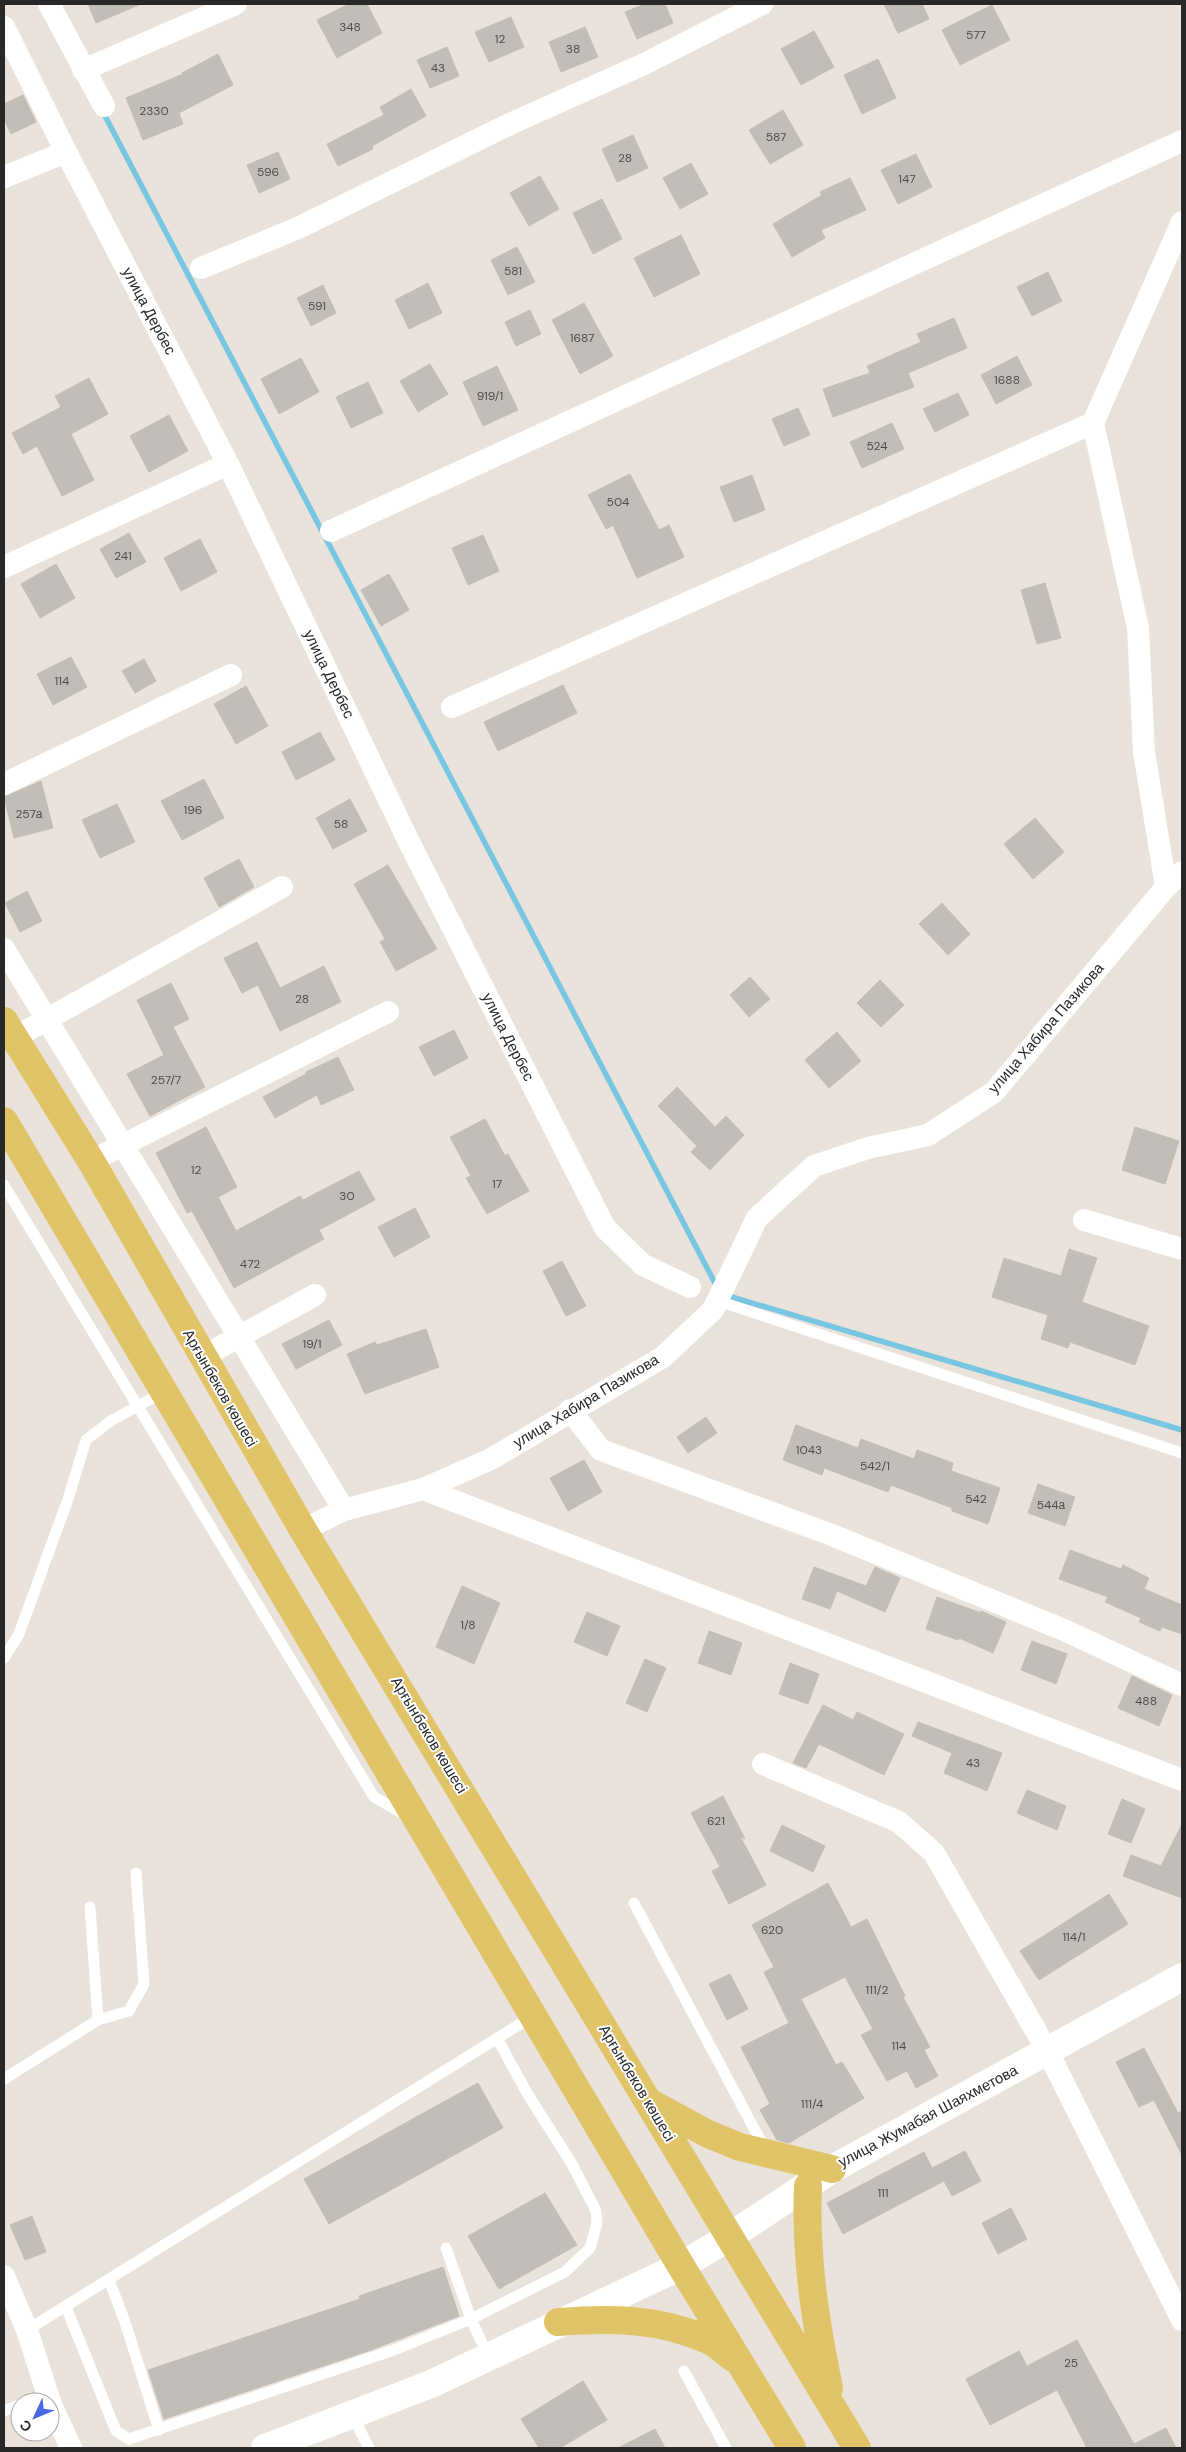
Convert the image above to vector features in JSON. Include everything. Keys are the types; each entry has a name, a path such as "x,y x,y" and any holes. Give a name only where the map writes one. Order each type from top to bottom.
{"main road":[{"name":"Арғынбеков көшесі","path":"9,1029 91,1161 202,1357 304,1530 729,2238 833,2406 856,2448"},
{"path":"4,1121 680,2266 792,2448"},
{"path":"649,2102 708,2134 768,2155 832,2168"},
{"path":"808,2186 806,2230 810,2277 819,2341 833,2406"},
{"path":"558,2322 604,2318 642,2321 674,2328 709,2340 742,2365"}],"street":[{"path":"49,4 104,106"},
{"path":"83,70 236,4"},
{"path":"201,268 298,228 510,124 644,64 762,4"},
{"name":"улица Дербес","path":"4,27 66,152 228,464 409,842 604,1228 643,1265 690,1287"},
{"path":"331,530 1182,141"},
{"path":"4,177 66,152"},
{"path":"1174,880 1144,752 1138,628 1093,423 1182,222"},
{"path":"452,706 1093,423"},
{"path":"4,567 228,464"},
{"path":"4,784 231,675"},
{"name":"улица Хабира Пазикова","path":"304,1530 344,1510 423,1489 491,1459 662,1356 713,1310 756,1218 814,1166 868,1148 928,1135 994,1092 1174,880"},
{"path":"9,1029 46,1020 282,887"},
{"path":"4,949 344,1510"},
{"path":"91,1161 388,1012"},
{"path":"1084,1220 1182,1250"},
{"path":"202,1357 316,1295"},
{"path":"570,1410 601,1450 832,1534 1064,1630 1182,1685"},
{"path":"423,1489 1182,1780"},
{"path":"763,1764 899,1822 934,1853 1048,2052 1182,2320"},
{"name":"улица Жумабая Шаяхметова","path":"265,2448 431,2384 558,2322 680,2266 729,2238 832,2168 1048,2052 1182,1977"},
{"path":"4,2276 27,2330 42,2392"},
{"path":"60,2429 71,2448"}],"lane":[{"path":"4,1185 374,1797 419,1822"},
{"path":"718,1300 1182,1453"},
{"path":"4,1658 18,1634 68,1499 86,1440 112,1420 164,1392"},
{"path":"4,2079 98,2020 129,2010 144,1984 136,1873"},
{"path":"634,1903 768,2155"},
{"path":"90,1907 98,2020"},
{"path":"27,2330 533,2016"},
{"path":"66,2306 116,2431 121,2437 128,2440 394,2350 471,2319 565,2272 590,2248 598,2223 596,2211 572,2164 527,2093 497,2038"},
{"path":"446,2248 471,2319 488,2356"},
{"path":"109,2280 125,2322 159,2430"},
{"path":"684,2371 726,2448"},
{"path":"352,2415 369,2448"}],"building":[{"path":"88,4 141,4 96,23"},
{"path":"349,4 367,4 382,33 337,58 317,20"},
{"path":"645,4 665,4 673,23 637,39 625,12"},
{"path":"884,4 922,4 929,19 898,33"},
{"path":"992,5 1010,40 960,65 942,30"},
{"path":"511,17 524,47 489,62 475,32"},
{"path":"585,27 598,57 561,72 549,42"},
{"path":"814,31 834,67 801,85 781,49"},
{"path":"447,47 459,76 430,88 417,60"},
{"path":"218,54 233,85 179,113 183,124 143,140 126,98 183,74"},
{"path":"878,59 896,98 862,114 844,75"},
{"path":"411,89 426,116 372,146 373,149 338,166 327,144 384,115 380,107"},
{"path":"23,95 36,122 11,134 4,119 4,104"},
{"path":"783,110 803,145 770,164 749,130"},
{"path":"633,135 648,168 617,182 602,149"},
{"path":"278,152 290,179 259,193 247,165"},
{"path":"916,154 932,187 898,204 881,170"},
{"path":"691,163 708,194 680,209 663,178"},
{"path":"540,176 559,209 529,226 510,193"},
{"path":"850,178 866,210 821,230 825,238 792,257 773,224 822,195 820,192"},
{"path":"602,199 622,239 593,254 573,213"},
{"path":"681,235 700,274 654,297 634,258"},
{"path":"517,247 535,282 508,295 491,260"},
{"path":"1048,272 1062,301 1032,316 1017,287"},
{"path":"428,283 442,313 409,329 395,300"},
{"path":"323,285 336,313 311,326 297,298"},
{"path":"584,303 613,356 580,374 552,320"},
{"path":"530,310 541,334 516,346 505,322"},
{"path":"954,318 967,348 908,373 914,387 833,417 823,389 870,373 867,366 921,342 917,334"},
{"path":"1017,356 1032,385 996,404 981,375"},
{"path":"301,358 319,392 279,414 261,379"},
{"path":"430,364 448,394 418,412 400,381"},
{"path":"497,366 518,410 483,426 463,382"},
{"path":"89,378 108,414 71,434 94,480 62,496 37,446 23,454 12,433 61,407 55,396"},
{"path":"368,382 383,413 351,428 336,397"},
{"path":"958,393 969,415 935,432 923,409"},
{"path":"798,408 810,435 784,446 772,419"},
{"path":"169,415 188,451 149,472 130,436"},
{"path":"892,423 904,449 862,468 850,442"},
{"path":"630,474 659,530 669,525 684,557 637,578 613,525 606,529 588,495"},
{"path":"752,475 765,510 734,522 720,487"},
{"path":"129,533 146,562 116,578 100,549"},
{"path":"483,535 499,571 468,585 452,548"},
{"path":"200,539 217,572 181,591 164,558"},
{"path":"56,564 75,598 40,618 21,584"},
{"path":"389,574 409,610 381,626 361,590"},
{"path":"1045,583 1061,638 1037,644 1021,590"},
{"path":"71,657 87,687 53,705 37,674"},
{"path":"144,659 156,681 135,693 122,671"},
{"path":"563,685 577,713 498,751 484,722"},
{"path":"246,686 268,726 236,744 214,704"},
{"path":"320,732 335,760 296,780 282,752"},
{"path":"204,779 224,818 182,840 161,801"},
{"path":"41,781 53,828 14,838 4,797"},
{"path":"350,799 367,831 333,849 316,818"},
{"path":"117,804 135,842 100,858 82,820"},
{"path":"1035,818 1064,852 1033,879 1004,844"},
{"path":"239,859 254,887 219,907 204,878"},
{"path":"388,865 437,949 396,971 380,942 385,939 354,884"},
{"path":"27,891 42,921 20,932 5,903"},
{"path":"942,903 970,934 948,955 919,924"},
{"path":"257,942 280,988 324,966 341,1002 280,1031 258,985 242,993 224,958"},
{"path":"750,977 770,999 749,1017 730,995"},
{"path":"880,980 904,1005 881,1027 857,1003"},
{"path":"171,983 189,1019 173,1027 205,1087 150,1116 127,1074 164,1055 137,1000"},
{"path":"454,1030 468,1058 434,1076 419,1047"},
{"path":"837,1032 861,1061 829,1088 805,1060"},
{"path":"338,1057 354,1090 321,1105 317,1095 275,1118 263,1097 306,1074 306,1072"},
{"path":"677,1087 715,1127 726,1116 744,1135 710,1170 691,1152 697,1146 658,1106"},
{"path":"485,1119 505,1156 508,1154 529,1191 487,1214 466,1178 471,1176 450,1137"},
{"path":"206,1127 237,1187 218,1197 236,1231 300,1196 303,1200 359,1171 375,1200 319,1230 324,1239 234,1288 192,1211 187,1213 156,1153"},
{"path":"1135,1127 1179,1141 1165,1184 1122,1170"},
{"path":"415,1208 430,1237 394,1257 378,1227"},
{"path":"1069,1249 1097,1258 1082,1302 1149,1326 1135,1365 1070,1342 1068,1348 1041,1339 1048,1315 992,1297 1004,1258 1061,1276"},
{"path":"562,1261 586,1306 566,1316 543,1271"},
{"path":"329,1320 342,1345 296,1369 282,1344"},
{"path":"426,1329 439,1367 365,1394 347,1354 375,1342 377,1345"},
{"path":"706,1417 717,1433 688,1453 677,1437"},
{"path":"796,1425 858,1448 861,1439 914,1459 917,1450 953,1463 951,1471 1000,1488 988,1524 891,1485 888,1492 824,1468 822,1475 783,1460"},
{"path":"584,1460 602,1492 568,1511 550,1478"},
{"path":"1038,1484 1075,1497 1065,1526 1028,1513"},
{"path":"1070,1550 1121,1569 1123,1565 1149,1578 1144,1589 1182,1605 1182,1634 1162,1627 1160,1631 1139,1622 1141,1618 1105,1602 1108,1597 1059,1579"},
{"path":"814,1567 866,1586 875,1567 900,1578 885,1612 837,1591 830,1609 802,1599"},
{"path":"462,1586 500,1603 474,1664 436,1647"},
{"path":"937,1597 981,1613 981,1611 1006,1622 993,1653 959,1638 958,1640 926,1629"},
{"path":"587,1612 620,1626 607,1656 574,1642"},
{"path":"709,1631 742,1643 731,1675 698,1663"},
{"path":"1032,1641 1067,1654 1056,1684 1021,1670"},
{"path":"645,1659 666,1668 647,1712 626,1703"},
{"path":"790,1663 819,1674 808,1704 779,1694"},
{"path":"1132,1676 1172,1695 1159,1726 1118,1708"},
{"path":"823,1705 853,1720 857,1712 904,1734 884,1775 819,1744 806,1768 793,1763"},
{"path":"918,1722 1002,1753 987,1791 944,1773 952,1753 912,1736"},
{"path":"1027,1790 1066,1806 1057,1830 1017,1813"},
{"path":"723,1796 745,1839 740,1836 766,1885 729,1904 712,1871 720,1867 691,1813"},
{"path":"1122,1799 1145,1809 1131,1843 1108,1834"},
{"path":"1182,1824 1182,1898 1123,1876 1131,1855 1161,1866"},
{"path":"782,1825 825,1846 813,1872 770,1851"},
{"path":"828,1883 851,1927 867,1919 905,1996 903,1997 930,2047 924,2050 938,2076 916,2088 907,2071 887,2081 861,2035 873,2029 845,1977 801,1999 836,2065 842,2062 864,2098 789,2143 777,2140 760,2110 770,2104 741,2047 789,2023 764,1972 774,1967 752,1925"},
{"path":"1109,1894 1128,1924 1039,1980 1020,1951"},
{"path":"730,1974 748,2009 727,2020 709,1984"},
{"path":"1144,2048 1178,2113 1182,2111 1182,2155 1154,2100 1139,2107 1116,2062"},
{"path":"478,2083 503,2128 329,2224 304,2179"},
{"path":"965,2151 981,2181 952,2196 944,2181 843,2234 827,2203 924,2152 932,2168"},
{"path":"545,2193 577,2245 499,2289 468,2236"},
{"path":"1011,2208 1027,2239 998,2254 982,2223"},
{"path":"32,2216 46,2252 25,2260 10,2225"},
{"path":"443,2267 459,2316 371,2350 164,2419 148,2370 360,2299 359,2296"},
{"path":"1077,2340 1134,2444 1166,2428 1176,2448 1087,2448 1057,2390 990,2425 966,2379 1019,2351 1027,2366"},
{"path":"583,2381 607,2420 560,2448 539,2448 521,2419"},
{"path":"655,2429 665,2448 618,2448"}],"waterway":[{"path":"103,112 717,1287"},
{"path":"725,1295 1182,1430"}]}
